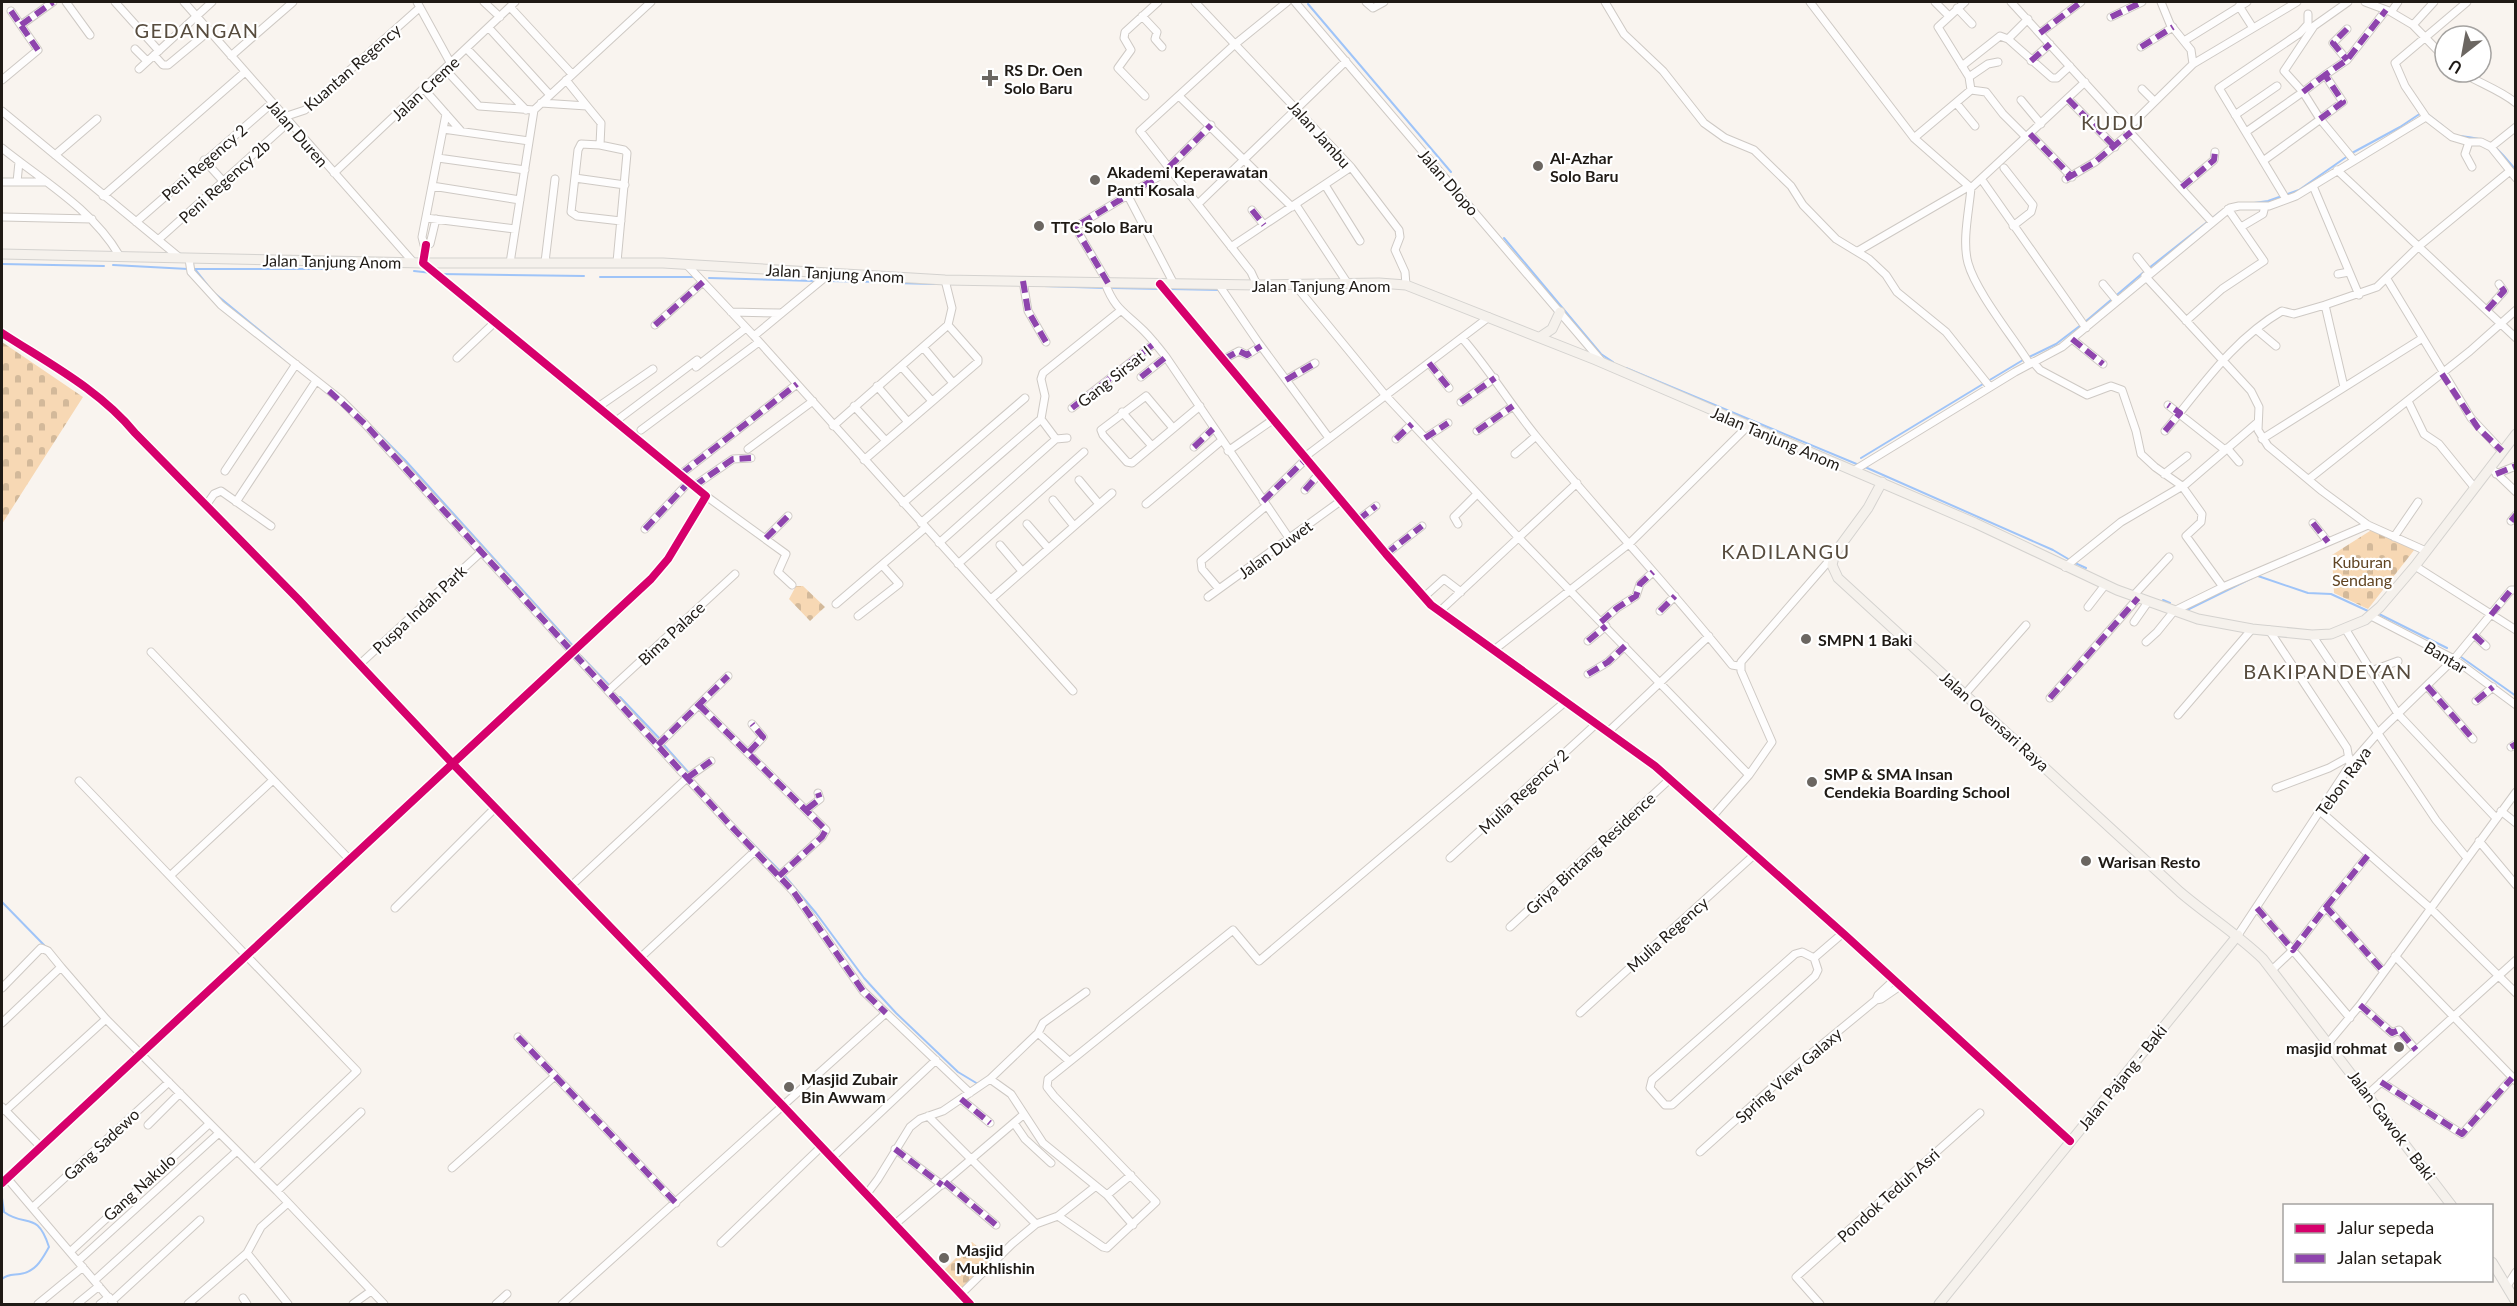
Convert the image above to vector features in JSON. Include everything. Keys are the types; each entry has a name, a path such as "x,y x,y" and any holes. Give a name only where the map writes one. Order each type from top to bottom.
{"main road":[{"name":"Jalan Tanjung Anom","path":"2,254 119,255 185,262 617,262 945,280 1219,285 1406,285 1540,337 1749,425 1859,467 1882,482 2070,563 2106,585 2135,597 2208,621 2252,629 2312,635 2346,630 2371,616 2415,566 2474,487 2493,471 2502,451 2516,434"},
{"path":"1540,337 1552,329 1560,312"},
{"path":"1835,554 1868,508 1882,482"},
{"name":"Jalan Ovensari Raya","path":"1835,554 1832,565 1838,578 2180,892 2238,936"},
{"name":"Jalan Gawok - Baki","path":"2238,936 2272,970 2450,1204"},
{"name":"Jalan Pajang - Baki","path":"1939,1305 2238,936"},
{"path":"2493,1264 2516,1302"}],"street":[{"path":"21,25 54,2"},
{"path":"66,2 90,34"},
{"path":"115,2 157,53 163,65 168,65 209,31"},
{"name":"Jalan Duren","path":"184,2 334,173 418,263 495,322 706,496 786,554 778,572 792,585"},
{"path":"139,69 212,2"},
{"path":"231,56 293,2"},
{"path":"484,2 500,17"},
{"path":"417,6 448,66 479,106 530,110 541,104 651,2"},
{"path":"1145,96 1118,68 1131,50 1124,34 1158,2"},
{"name":"Jalan Jambu","path":"1195,2 1351,167 1399,230 1400,237 1395,250 1404,272 1406,285"},
{"path":"1257,285 1251,272 1140,131 1234,45 1287,2"},
{"name":"Jalan Dlopo","path":"1295,2 1302,5 1346,61 1603,363"},
{"path":"1366,2 1373,8 1384,2"},
{"path":"1605,2 1624,34 1662,71 1704,123 1719,135 1754,150 1791,186 1803,205 1836,239 1858,251 1879,268 1897,292 1946,332 1989,384"},
{"path":"1810,2 1914,138 1970,188"},
{"path":"1935,2 1949,16"},
{"path":"1965,2 1938,27 1969,77 1971,90"},
{"path":"2012,2 2211,220"},
{"path":"2040,33 2081,2"},
{"path":"2111,16 2142,2"},
{"path":"2161,2 2173,27 2191,50 2193,64"},
{"path":"2184,41 2247,2"},
{"path":"1971,90 1986,92 2003,114 2028,135 2069,178 2115,147 2154,101 2193,64 2297,2"},
{"path":"2348,2 2314,26 2284,69 2285,74 2319,120 2351,156"},
{"path":"2365,2 2389,11 2413,25 2433,45"},
{"path":"2246,132 2347,60 2398,2"},
{"path":"2413,25 2434,2"},
{"path":"2467,2 2395,63 2405,86 2422,114 2452,137 2493,146 2516,177"},
{"path":"513,4 601,123 600,145"},
{"name":"Jalan Creme","path":"334,173 513,4"},
{"name":"Kuantan Regency","path":"287,119 305,110 417,6"},
{"path":"2239,6 2253,28"},
{"path":"1958,8 1972,24"},
{"path":"2,80 38,50 11,11"},
{"path":"2286,197 2219,88 2300,33 2308,24 2308,14"},
{"path":"1142,16 1157,32 1155,39 1162,47"},
{"path":"2008,39 2028,19"},
{"path":"2141,47 2173,27"},
{"path":"489,28 550,94"},
{"path":"2347,29 2333,43 2347,60"},
{"path":"1962,66 2000,36 2008,39 2031,61 2055,79 2070,66"},
{"path":"2031,61 2050,44"},
{"path":"467,49 530,110 529,141 510,262"},
{"path":"135,50 147,61"},
{"path":"1198,204 1346,61"},
{"path":"1969,77 1988,64 1998,62"},
{"path":"103,196 245,72"},
{"path":"2264,161 2343,102 2325,75"},
{"path":"1858,251 1982,180 2085,82"},
{"path":"2480,84 2502,92 2516,103"},
{"path":"2235,115 2277,86"},
{"path":"424,89 461,131"},
{"path":"2142,89 2154,101"},
{"path":"1914,138 1971,90"},
{"path":"1180,96 1294,206 1348,284"},
{"path":"2068,99 2115,147"},
{"path":"2022,100 2041,124"},
{"name":"Peni Regency 2","path":"136,222 204,160 272,103"},
{"path":"541,104 587,106"},
{"path":"1957,104 1975,126"},
{"path":"2,111 185,262 221,305 296,364 365,424 608,692 755,851 781,874 863,991 970,1093"},
{"path":"426,245 422,241 447,114"},
{"path":"1859,467 1989,384 2072,339 2083,325 2115,298 2211,220 2228,209 2239,206 2265,206 2313,186 2337,170 2351,156 2422,114"},
{"path":"55,155 97,119"},
{"name":"Peni Regency 2b","path":"158,240 223,182 287,119"},
{"path":"1211,125 1170,168 1075,227 1106,283 1112,302 1155,343 1166,357 1289,538"},
{"path":"2493,146 2516,126"},
{"path":"443,129 529,141"},
{"path":"2469,142 2465,154 2472,167"},
{"path":"617,262 625,185 626,151 583,144 579,147 571,209 573,214 621,221"},
{"path":"2,148 92,219 107,235 119,255"},
{"path":"2182,187 2214,160 2215,152"},
{"path":"438,158 525,170"},
{"path":"204,160 223,182"},
{"path":"17,182 19,162"},
{"path":"1231,247 1351,167"},
{"path":"2004,168 2033,205 2031,212 2013,226"},
{"path":"2337,170 2516,338"},
{"path":"2165,431 2221,360 2282,311 2294,314 2359,295 2387,279 2419,246 2510,171"},
{"path":"575,178 625,185"},
{"path":"545,262 555,179"},
{"path":"1982,180 2083,325"},
{"path":"2,182 44,182"},
{"path":"1325,185 1360,241"},
{"path":"432,186 520,200"},
{"path":"2313,186 2359,295"},
{"path":"1970,188 1967,226 1968,262 1978,285 2029,361 2040,370 2087,395 2111,386 2122,390 2141,454 2182,486 2203,517 2201,522 2186,533 2187,539 2223,587"},
{"path":"1127,194 1174,284"},
{"path":"2241,227 2263,214 2265,206"},
{"path":"2186,321 2222,289 2263,262 2263,256 2228,209"},
{"path":"1252,210 1264,225"},
{"path":"2,217 92,219"},
{"path":"426,218 515,229"},
{"path":"418,263 426,245 433,240 436,219"},
{"path":"2137,257 2186,321 2257,399 2258,430 2262,439 2368,525 2426,551"},
{"path":"686,264 798,384 833,426 1073,691"},
{"path":"2338,274 2349,272"},
{"path":"641,430 757,339 780,313 829,274"},
{"path":"2387,279 2442,374 2478,428 2502,451"},
{"path":"833,426 948,325 953,313 945,280"},
{"path":"1023,281 1028,311 1046,342"},
{"path":"655,325 703,282"},
{"path":"1160,284 1424,597 1670,779 1843,933 2070,1141"},
{"path":"2103,284 2115,298"},
{"path":"2487,310 2504,292 2499,284"},
{"path":"1219,285 1329,438"},
{"path":"1295,285 1386,396 1519,538 1749,775"},
{"path":"2325,305 2344,387"},
{"path":"2309,479 2442,374 2516,310"},
{"path":"836,604 1041,419 1045,396 1041,379 1043,373 1119,311"},
{"path":"731,312 780,313"},
{"path":"1219,589 1202,568 1201,561 1265,503 1307,457 1329,438 1489,317"},
{"path":"457,358 495,322"},
{"path":"864,460 979,360 948,325"},
{"path":"616,421 746,328"},
{"path":"2257,330 2276,346"},
{"path":"2,333 118,412 135,433 207,504 495,808 783,1106 970,1305"},
{"path":"1462,338 1495,378 1512,406 1536,436 1675,596 1731,666 1738,666 1741,663 1835,554"},
{"path":"2072,339 2103,364"},
{"path":"2262,439 2421,339"},
{"name":"Gang Sirsat I","path":"1072,408 1155,343"},
{"path":"1224,359 1239,351 1247,355 1261,346"},
{"path":"923,347 953,383"},
{"path":"1141,377 1166,357"},
{"path":"1286,380 1315,363"},
{"path":"1429,363 1449,388"},
{"path":"225,471 296,364"},
{"path":"901,366 932,402"},
{"path":"598,407 653,369"},
{"path":"1461,402 1495,378"},
{"path":"236,502 316,381"},
{"path":"681,474 798,384"},
{"path":"877,387 908,422"},
{"path":"1173,428 1148,397 1143,397 1102,428 1103,435 1129,463 1152,446 1200,406"},
{"path":"903,503 1025,398"},
{"path":"748,450 813,401"},
{"path":"2408,401 2424,434 2439,444 2474,487"},
{"path":"2168,405 2226,449 2239,462"},
{"path":"855,406 886,441"},
{"path":"1477,431 1512,406"},
{"path":"1122,412 1152,446"},
{"path":"1041,419 1056,439"},
{"path":"1228,451 1274,419"},
{"path":"2070,563 2121,522 2182,486 2258,422"},
{"path":"1425,438 1448,423"},
{"path":"1396,439 1412,424"},
{"path":"1494,650 1630,543 1749,425"},
{"path":"1194,447 1213,429"},
{"path":"1515,454 1536,436"},
{"path":"939,543 1056,439 1067,438"},
{"path":"1146,504 1221,441"},
{"path":"958,564 1083,452"},
{"path":"2164,474 2187,456"},
{"path":"645,530 692,484 733,459 751,458"},
{"path":"2493,471 2516,466"},
{"path":"2493,471 2516,492"},
{"path":"1305,490 1319,474"},
{"path":"1079,480 1099,504"},
{"path":"1440,611 1576,483"},
{"path":"207,504 218,491 225,493 271,526"},
{"path":"991,599 1112,493"},
{"path":"1458,524 1454,517 1477,494"},
{"path":"112,1301 33,1207 4,1181 660,571 706,496"},
{"path":"1053,500 1074,526"},
{"name":"Jalan Duwet","path":"1208,597 1342,501"},
{"path":"2394,537 2418,502"},
{"path":"1358,520 1376,506"},
{"path":"766,538 788,516"},
{"path":"2313,523 2328,542"},
{"path":"1027,524 1048,548"},
{"path":"2146,642 2174,611 2223,587 2368,525"},
{"path":"1386,554 1422,526"},
{"path":"1000,545 1022,571"},
{"name":"Puspa Indah Park","path":"360,664 478,555"},
{"path":"2050,698 2169,557"},
{"path":"858,616 899,584 882,564"},
{"path":"2415,566 2516,630"},
{"path":"1587,641 1617,608 1636,596 1640,584 1653,572"},
{"name":"Bima Palace","path":"608,692 735,574"},
{"path":"1424,597 1444,579 1461,592"},
{"path":"2088,608 2106,585"},
{"name":"Tebon Raya","path":"2238,936 2350,761 2363,751 2377,734 2455,657 2511,590 2516,590"},
{"path":"1660,611 1675,596"},
{"path":"2134,622 2148,602"},
{"name":"Bantar","path":"2371,616 2455,657 2516,705"},
{"path":"1965,694 2026,626"},
{"path":"2178,715 2252,629"},
{"path":"2269,630 2347,748 2350,761 2276,788"},
{"path":"2346,630 2398,714 2496,818"},
{"path":"2474,634 2486,646"},
{"path":"2312,635 2436,820 2467,858"},
{"path":"1608,732 1708,636"},
{"path":"1588,674 1608,662 1625,646"},
{"path":"151,652 349,859"},
{"path":"2371,671 2398,662"},
{"path":"1712,816 1768,750 1771,738 1741,671 1741,663"},
{"path":"658,745 728,676"},
{"path":"2427,686 2473,739"},
{"path":"2476,701 2493,687"},
{"path":"1058,1216 1105,1248 1111,1246 1156,1202 1047,1087 1048,1079 1233,930 1259,961 1565,702"},
{"path":"699,705 825,828 826,832 781,874"},
{"name":"Mulia Regency 2","path":"1450,858 1596,723"},
{"path":"749,752 763,737 752,724"},
{"path":"2347,748 2363,751"},
{"path":"571,886 687,777 711,761"},
{"name":"Griya Bintang Residence","path":"1510,927 1670,779"},
{"path":"171,876 273,780"},
{"path":"79,781 358,1072 255,1168"},
{"path":"2329,1042 2360,1005 2516,792"},
{"path":"807,809 820,799 818,793"},
{"path":"395,908 495,808"},
{"path":"2320,811 2430,908 2516,993"},
{"path":"2501,811 2516,823"},
{"path":"2479,841 2516,885"},
{"path":"640,958 755,851"},
{"path":"2272,970 2293,950 2369,854"},
{"name":"Mulia Regency","path":"1580,1013 1754,855"},
{"path":"2326,907 2383,971"},
{"path":"2257,908 2350,1018"},
{"path":"1814,958 1843,933"},
{"path":"2,988 41,948 48,951 106,1019 255,1168 384,1305"},
{"path":"1802,952 1814,958 1818,970 1815,976 1672,1105 1665,1105 1650,1088 1652,1080 1795,954 1802,952"},
{"path":"2381,1082 2462,1134 2514,1079 2395,956"},
{"path":"2368,1094 2516,960"},
{"path":"2,1023 61,968"},
{"name":"Spring View Galaxy","path":"1700,1152 1796,1066 1876,1000 1878,995 1897,983"},
{"path":"866,1195 910,1127 920,1119 943,1111 990,1079 1038,1033 1043,1023 1086,992"},
{"path":"2360,1005 2392,1033 2399,1030 2416,1050"},
{"path":"562,1305 886,1013"},
{"path":"40,1146 3,1109 106,1019"},
{"path":"1038,1033 1069,1061"},
{"path":"518,1037 676,1203"},
{"path":"832,1158 936,1060"},
{"path":"452,1168 555,1076"},
{"path":"990,1079 1011,1094 1042,1143 1107,1195 1133,1225"},
{"name":"Gang Sadewo","path":"33,1207 169,1082"},
{"path":"148,1125 180,1093"},
{"path":"961,1098 990,1123"},
{"path":"277,1191 361,1112"},
{"name":"Pondok Teduh Asri","path":"1820,1305 1796,1277 1980,1113"},
{"path":"894,1225 1023,1115"},
{"path":"928,1116 1036,1224"},
{"path":"1014,1123 1024,1139 1051,1163"},
{"name":"Gang Nakulo","path":"70,1251 209,1124"},
{"path":"38,1305 219,1133"},
{"path":"721,1243 821,1147"},
{"path":"896,1149 944,1183 996,1225"},
{"path":"77,1305 97,1283 237,1152"},
{"path":"1107,1195 1131,1175"},
{"path":"960,1295 1011,1244 1036,1224 1058,1216 1096,1186"},
{"path":"188,1305 247,1253 261,1227 288,1203"},
{"path":"100,1305 112,1301 200,1220"},
{"path":"247,1253 288,1305"},
{"path":"2506,1286 2516,1272"},
{"path":"353,1305 371,1291"},
{"path":"496,1305 507,1294"}],"green space":[{"path":"2,342 83,397 2,524"},
{"name":"Kuburan Sendang","path":"2373,529 2415,549 2368,609 2334,593 2332,555"},
{"path":"796,586 803,586 825,607 810,621 789,599"},
{"path":"972,1242 993,1260 961,1291 943,1271"}],"waterway":[{"path":"1308,4 1451,172"},
{"path":"2254,203 2268,201 2299,190 2352,153 2421,113"},
{"path":"2426,113 2443,126"},
{"path":"2460,136 2480,139 2492,145 2516,170"},
{"path":"2149,268 2220,212"},
{"path":"1504,238 1601,354 1613,362"},
{"path":"2,264 104,266"},
{"path":"113,265 188,269"},
{"path":"194,269 341,269"},
{"path":"195,269 213,292 287,353"},
{"path":"414,271 432,273"},
{"path":"2085,322 2145,271"},
{"path":"440,274 584,276"},
{"path":"600,277 696,277"},
{"path":"709,278 814,281"},
{"path":"828,281 884,282"},
{"path":"893,283 935,284"},
{"path":"1044,286 1104,288"},
{"path":"1113,288 1161,289"},
{"path":"1171,289 1219,290"},
{"path":"1988,381 2056,344 2081,325"},
{"path":"1626,368 1859,465"},
{"path":"1861,458 1983,384"},
{"path":"373,428 404,459 574,647"},
{"path":"1865,467 2053,550 2070,560"},
{"path":"2075,563 2086,568"},
{"path":"2258,576 2308,593 2331,594 2368,611"},
{"path":"2187,610 2252,578"},
{"path":"2163,600 2170,603"},
{"path":"2379,614 2447,648"},
{"path":"581,656 609,685"},
{"path":"2461,657 2516,696"},
{"path":"620,697 659,738"},
{"path":"664,745 689,773"},
{"path":"734,825 784,875 816,913 864,978 896,1013 958,1072 978,1084"},
{"path":"2,902 44,945"},
{"path":"2,1198 4,1212 35,1224 45,1236 49,1247 38,1264 30,1271 8,1275 2,1279"}],"marked path":[{"path":"21,25 53,2"},
{"path":"2040,33 2081,2"},
{"path":"2111,17 2142,2"},
{"path":"2320,119 2343,102 2325,75 2347,60 2386,10"},
{"path":"11,11 38,50"},
{"path":"2141,47 2173,27"},
{"path":"2347,29 2333,43 2347,60"},
{"path":"2031,61 2050,44"},
{"path":"2303,92 2325,75"},
{"path":"2068,99 2115,147"},
{"path":"1169,167 1211,125"},
{"path":"2066,179 2095,162 2131,132"},
{"path":"2030,134 2072,177"},
{"path":"2182,187 2214,160 2215,152"},
{"path":"1108,283 1075,227 1171,169"},
{"path":"1252,210 1264,225"},
{"path":"1023,281 1028,311 1046,342"},
{"path":"655,325 703,282"},
{"path":"2487,310 2504,291 2499,284"},
{"path":"2072,339 2103,364"},
{"path":"1072,408 1155,343"},
{"path":"1224,359 1239,351 1247,355 1261,346"},
{"path":"1141,377 1166,357"},
{"path":"1286,380 1315,363"},
{"path":"1429,363 1449,388"},
{"path":"2442,374 2478,428 2502,451"},
{"path":"1461,402 1495,378"},
{"path":"681,474 797,384"},
{"path":"329,391 365,424 730,825 793,891 863,991 886,1013"},
{"path":"2165,431 2180,413 2168,405"},
{"path":"1477,431 1513,406"},
{"path":"1425,438 1448,423"},
{"path":"1396,439 1412,424"},
{"path":"1194,447 1213,429"},
{"path":"694,486 733,459 751,458"},
{"path":"1263,501 1307,458"},
{"path":"2496,474 2516,466"},
{"path":"1305,490 1319,474"},
{"path":"645,529 689,482"},
{"path":"1358,520 1376,506"},
{"path":"2511,521 2516,515"},
{"path":"766,538 788,516"},
{"path":"2313,523 2328,542"},
{"path":"1386,554 1422,526"},
{"path":"1601,622 1636,596 1640,584 1653,572"},
{"path":"2491,615 2511,590 2516,590"},
{"path":"1660,611 1675,596"},
{"path":"2050,698 2138,598"},
{"path":"1588,641 1606,626"},
{"path":"2474,635 2486,646"},
{"path":"1588,674 1608,662 1625,646"},
{"path":"658,745 728,676"},
{"path":"2427,686 2473,739"},
{"path":"2476,701 2493,687"},
{"path":"699,705 826,830 822,837 779,876"},
{"path":"749,752 763,737 752,724"},
{"path":"2511,747 2516,744"},
{"path":"687,778 711,761"},
{"path":"807,809 820,799 818,793"},
{"path":"2326,907 2369,854"},
{"path":"2257,908 2293,950 2326,907 2383,971"},
{"path":"2360,1005 2392,1033 2399,1030 2416,1050"},
{"path":"518,1037 676,1203"},
{"path":"2381,1082 2462,1134 2512,1078"},
{"path":"961,1099 990,1123"},
{"path":"895,1149 942,1185"},
{"path":"945,1182 996,1225"}],"cycle path":[{"path":"2,1183 651,579 668,559 706,496 423,263 426,245"},
{"path":"1160,284 1431,605 1655,766 1846,936 2070,1141"},
{"path":"2,333 90,390 121,418 298,599 970,1304"}],"place":[{"name":"RS Dr. Oen Solo Baru","path":"990,78"},
{"name":"Al-Azhar Solo Baru","path":"1538,166"},
{"name":"Akademi Keperawatan Panti Kosala","path":"1095,180"},
{"name":"TTC Solo Baru","path":"1039,226"},
{"name":"SMPN 1 Baki","path":"1806,639"},
{"name":"SMP & SMA Insan Cendekia Boarding School","path":"1812,782"},
{"name":"Warisan Resto","path":"2086,861"},
{"name":"masjid rohmat","path":"2399,1047"},
{"name":"Masjid Zubair Bin Awwam","path":"789,1087"},
{"name":"Masjid Mukhlishin","path":"944,1258"}],"district":[{"name":"GEDANGAN","path":"197,30"},
{"name":"KUDU","path":"2113,122"},
{"name":"KADILANGU","path":"1786,551"},
{"name":"BAKIPANDEYAN","path":"2328,671"}]}
